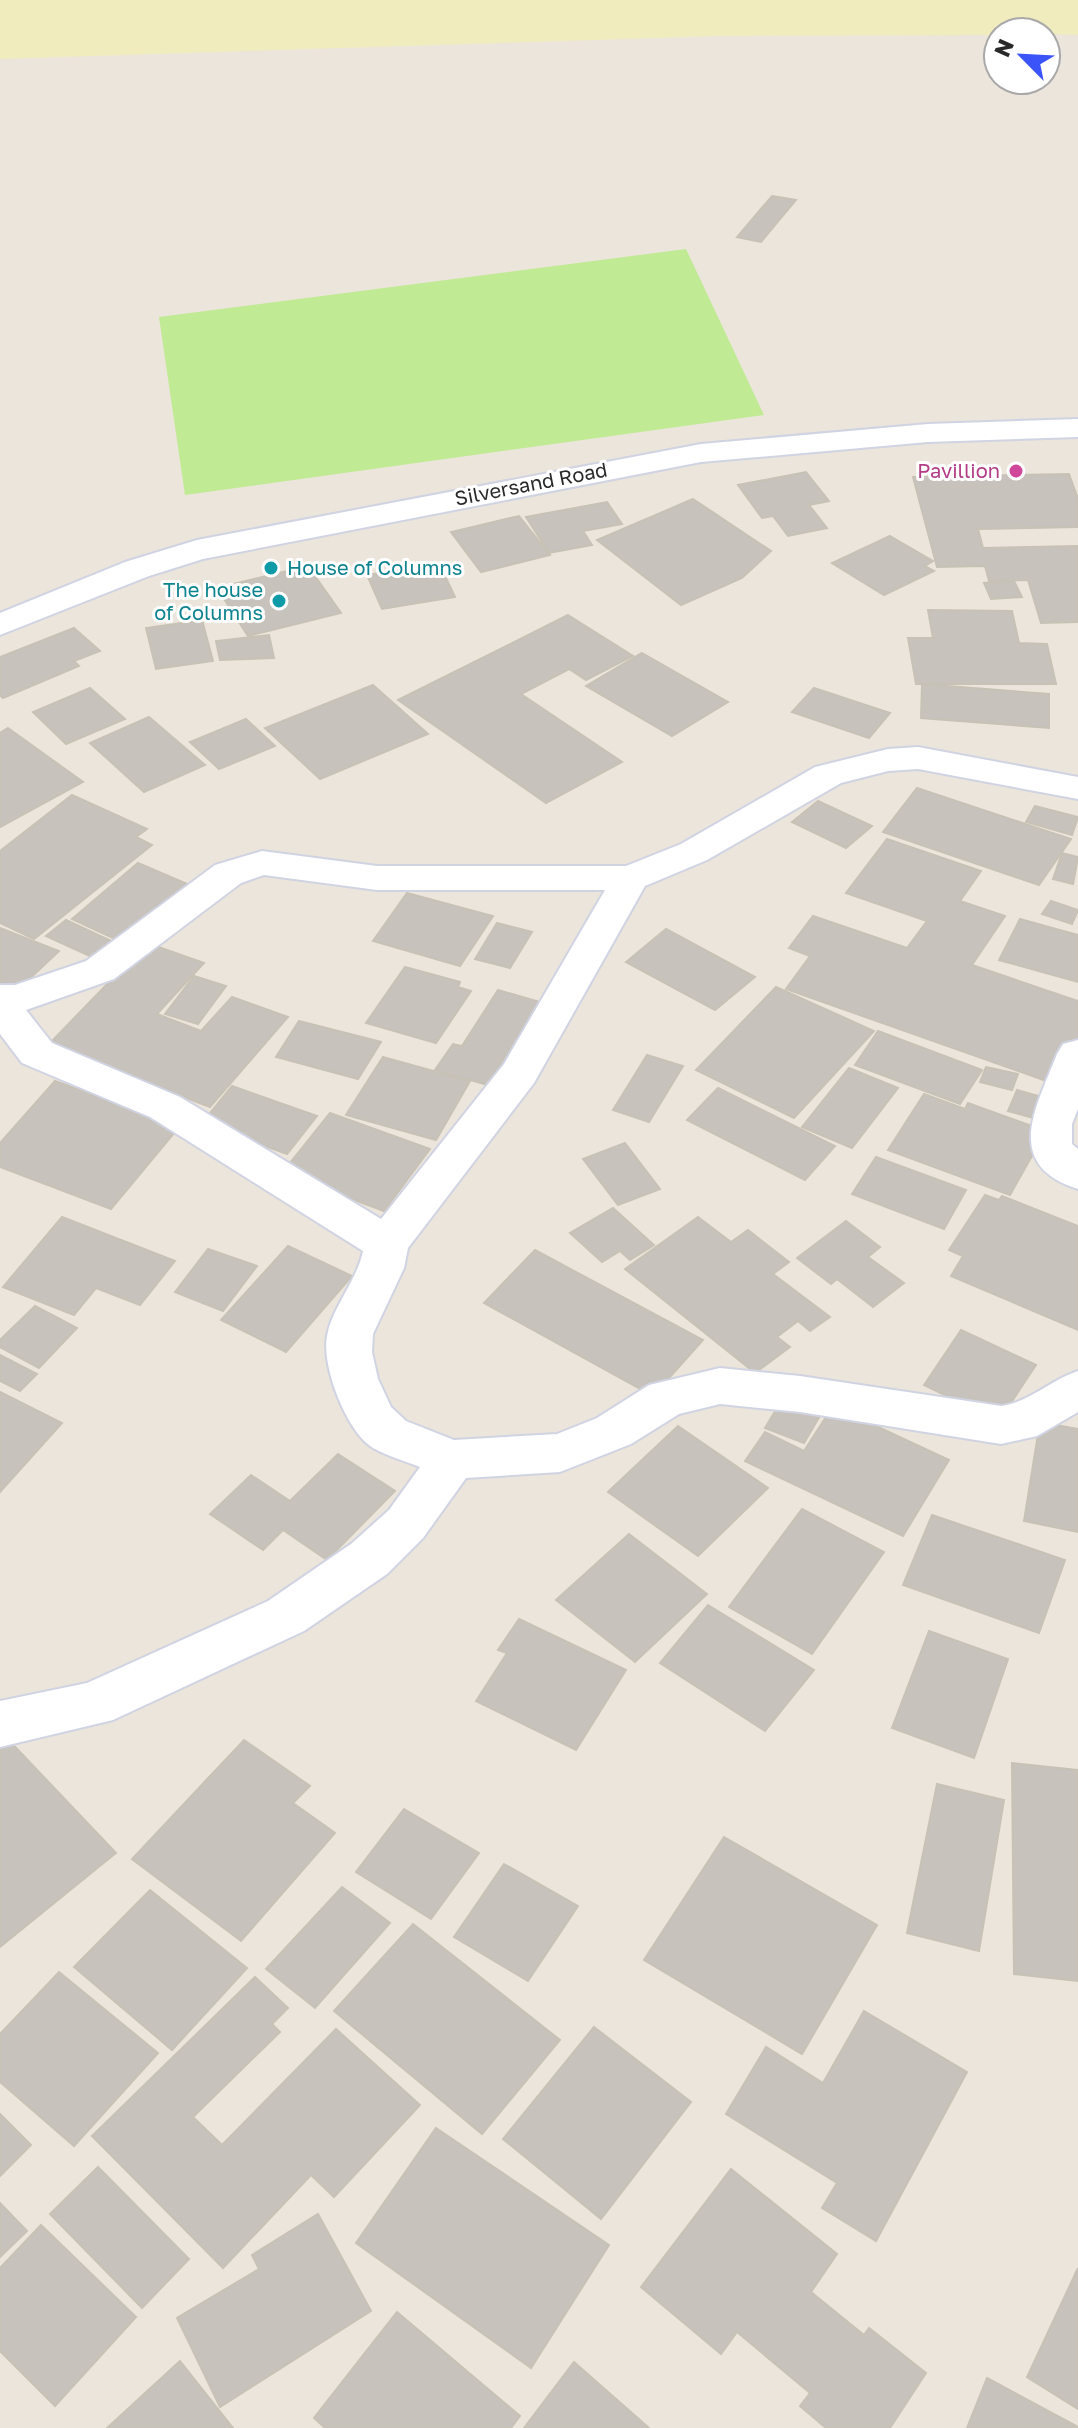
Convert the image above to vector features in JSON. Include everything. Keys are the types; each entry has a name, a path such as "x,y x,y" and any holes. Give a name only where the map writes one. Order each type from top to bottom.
{"street":[{"name":"Silversand Road","path":"0,625 137,569 197,550 627,465 701,453 854,438 1078,428"},
{"path":"387,1244 165,1107 37,1053 22,1041 11,1016 0,1001 17,999 100,970 228,874 262,863 377,878 631,878 694,852 828,775 888,760 918,758 1078,788"},
{"path":"631,878 519,1073 387,1244 382,1268 350,1334 349,1352 355,1379 373,1419 389,1434 452,1459 560,1453 614,1431 666,1398 720,1386 800,1394 1001,1425 1020,1423 1078,1389"},
{"path":"1078,1054 1051,1124 1051,1150 1078,1173"},
{"path":"0,1724 94,1704 286,1616 369,1559 406,1524 452,1459"}],"sand":[{"path":"0,0 1078,0 1078,35 1062,34 1062,16 982,16 982,35 717,36 0,59"}],"green space":[{"path":"686,249 764,415 185,495 159,317"}],"building":[{"path":"772,196 796,200 761,242 737,237"},
{"path":"806,472 829,501 809,505 827,528 788,536 773,516 762,518 738,485"},
{"path":"1069,474 1078,499 1078,527 978,529 983,548 1078,546 1078,622 1041,623 1028,580 989,581 985,566 937,567 913,477"},
{"path":"693,499 771,551 742,578 681,605 597,540"},
{"path":"607,502 622,524 583,531 592,545 549,553 526,517"},
{"path":"519,516 550,555 481,572 451,532"},
{"path":"890,536 933,561 925,566 934,571 884,595 832,563"},
{"path":"439,563 455,597 382,609 367,575"},
{"name":"The house of Columns","path":"308,566 341,613 248,636 217,588"},
{"path":"1014,581 1022,597 991,599 984,583"},
{"path":"928,610 1012,611 1019,643 1047,644 1056,684 916,684 908,638 933,638"},
{"path":"568,615 633,656 586,680 569,669 521,694 622,762 546,803 398,700"},
{"path":"202,620 213,661 156,669 146,628"},
{"path":"74,628 100,651 74,661 79,666 3,698 0,695 0,657"},
{"path":"269,635 274,658 220,660 216,641"},
{"path":"642,653 728,702 672,736 586,686"},
{"path":"922,684 1049,694 1049,728 921,718"},
{"path":"373,685 428,734 320,779 265,728"},
{"path":"90,688 125,719 66,744 33,712"},
{"path":"814,688 890,713 869,738 792,712"},
{"path":"149,717 205,765 144,792 90,743"},
{"path":"246,719 275,746 219,769 190,742"},
{"path":"8,728 83,782 0,827 0,733"},
{"path":"917,788 1071,839 1039,885 883,832"},
{"path":"72,795 147,829 136,837 152,845 34,939 0,923 0,851"},
{"path":"818,801 872,826 846,848 792,822"},
{"path":"1035,806 1078,817 1072,835 1026,822"},
{"path":"887,839 981,871 960,901 1005,916 972,965 1078,1001 1078,1040 1052,1083 786,989 810,956 789,948 813,916 907,948 927,921 846,893"},
{"path":"1062,853 1078,857 1073,884 1053,879"},
{"path":"138,863 192,886 126,944 72,919"},
{"path":"407,893 493,916 460,966 373,941"},
{"path":"1051,901 1078,910 1072,924 1042,914"},
{"path":"1020,919 1078,935 1078,982 999,960"},
{"path":"66,920 122,946 103,962 46,936"},
{"path":"497,923 532,932 510,968 475,959"},
{"path":"0,928 59,951 11,996 0,992"},
{"path":"666,929 755,977 715,1010 626,962"},
{"path":"147,943 204,963 157,1014 201,1031 232,997 288,1017 210,1107 48,1045"},
{"path":"405,967 460,982 458,987 471,991 436,1043 366,1023"},
{"path":"194,976 226,986 198,1024 165,1014"},
{"path":"776,987 874,1031 794,1118 696,1070"},
{"path":"498,990 540,1002 488,1085 435,1070 453,1044 462,1046"},
{"path":"299,1021 381,1042 358,1079 276,1057"},
{"path":"878,1031 982,1070 960,1104 855,1065"},
{"path":"647,1055 683,1066 649,1122 613,1110"},
{"path":"383,1057 470,1081 436,1140 346,1115"},
{"path":"986,1067 1018,1074 1012,1090 980,1082"},
{"path":"849,1068 898,1088 852,1148 802,1127"},
{"path":"55,1081 180,1126 111,1209 0,1167 0,1143"},
{"path":"232,1086 317,1116 287,1154 202,1123"},
{"path":"718,1088 835,1146 805,1180 687,1120"},
{"path":"1017,1090 1052,1100 1044,1121 1008,1111"},
{"path":"924,1094 965,1109 968,1103 1046,1131 1010,1195 888,1150"},
{"path":"330,1113 430,1149 384,1211 282,1173"},
{"path":"625,1143 660,1189 618,1205 583,1159"},
{"path":"876,1157 966,1190 944,1229 852,1194"},
{"path":"985,1195 999,1200 1002,1196 1078,1226 1078,1330 951,1276 963,1256 949,1250"},
{"path":"613,1208 654,1245 630,1260 620,1251 602,1262 570,1233"},
{"path":"62,1217 175,1261 140,1305 96,1288 74,1315 3,1287"},
{"path":"698,1217 731,1242 748,1230 789,1262 773,1274 830,1317 810,1331 798,1321 777,1337 790,1347 755,1373 625,1269"},
{"path":"846,1221 880,1247 868,1257 904,1283 873,1307 837,1279 831,1284 797,1258"},
{"path":"288,1246 352,1276 286,1352 221,1320"},
{"path":"208,1249 257,1266 223,1311 175,1292"},
{"path":"535,1250 703,1340 653,1396 484,1303"},
{"path":"35,1306 77,1328 39,1368 0,1347 0,1340"},
{"path":"961,1330 1036,1365 999,1421 924,1385"},
{"path":"0,1355 37,1374 20,1391 0,1381"},
{"path":"0,1392 62,1423 0,1492"},
{"path":"783,1398 821,1414 804,1443 765,1428"},
{"path":"833,1406 949,1460 903,1536 745,1461 765,1432 804,1451"},
{"path":"1040,1422 1078,1429 1078,1532 1024,1521"},
{"path":"678,1426 768,1488 698,1556 608,1492"},
{"path":"338,1454 395,1491 327,1560 283,1530 263,1550 210,1514 251,1475 290,1501"},
{"path":"802,1509 884,1552 812,1654 729,1607"},
{"path":"932,1515 1065,1560 1039,1633 903,1585"},
{"path":"629,1534 707,1594 635,1662 556,1600"},
{"path":"708,1605 814,1670 765,1731 660,1663"},
{"path":"519,1619 626,1670 576,1750 476,1701 507,1653 498,1650"},
{"path":"929,1631 1008,1659 974,1758 892,1728"},
{"path":"0,1733 116,1853 0,1947"},
{"path":"244,1740 310,1786 293,1803 335,1833 241,1941 132,1859"},
{"path":"1012,1763 1078,1770 1078,1981 1014,1974"},
{"path":"937,1784 1004,1800 979,1951 907,1933"},
{"path":"404,1809 479,1853 431,1919 356,1872"},
{"path":"724,1837 877,1925 802,2054 644,1960"},
{"path":"504,1864 578,1906 528,1981 454,1937"},
{"path":"342,1887 390,1923 315,2008 266,1969"},
{"path":"150,1890 247,1968 172,2050 74,1967"},
{"path":"413,1924 560,2040 482,2134 334,2011"},
{"path":"59,1972 158,2053 74,2146 0,2082 0,2034"},
{"path":"255,1977 288,2008 272,2024 280,2032 193,2117 222,2145 336,2029 420,2105 334,2197 311,2175 223,2268 92,2136"},
{"path":"864,2011 967,2072 876,2241 822,2208 837,2183 726,2114 766,2047 823,2083"},
{"path":"594,2027 691,2102 601,2219 503,2139"},
{"path":"0,2114 31,2145 0,2176"},
{"path":"436,2128 609,2245 531,2368 356,2243"},
{"path":"98,2167 189,2259 142,2308 50,2214"},
{"path":"731,2169 837,2254 811,2292 864,2335 869,2328 926,2373 890,2428 826,2428 800,2406 810,2393 737,2332 721,2354 641,2287"},
{"path":"0,2203 27,2231 0,2257"},
{"path":"318,2214 371,2311 220,2407 177,2318 259,2269 252,2255"},
{"path":"41,2225 136,2317 55,2406 0,2351 0,2268"},
{"path":"1078,2268 1078,2409 1027,2377"},
{"path":"397,2312 520,2416 511,2428 325,2428 314,2418"},
{"path":"180,2361 233,2428 107,2428"},
{"path":"574,2362 649,2428 524,2428"},
{"path":"987,2378 1078,2427 1078,2428 967,2428"}],"place":[{"name":"Pavillion","path":"1016,471"},
{"name":"House of Columns","path":"271,568"},
{"name":"The house of Columns","path":"279,601"}]}
